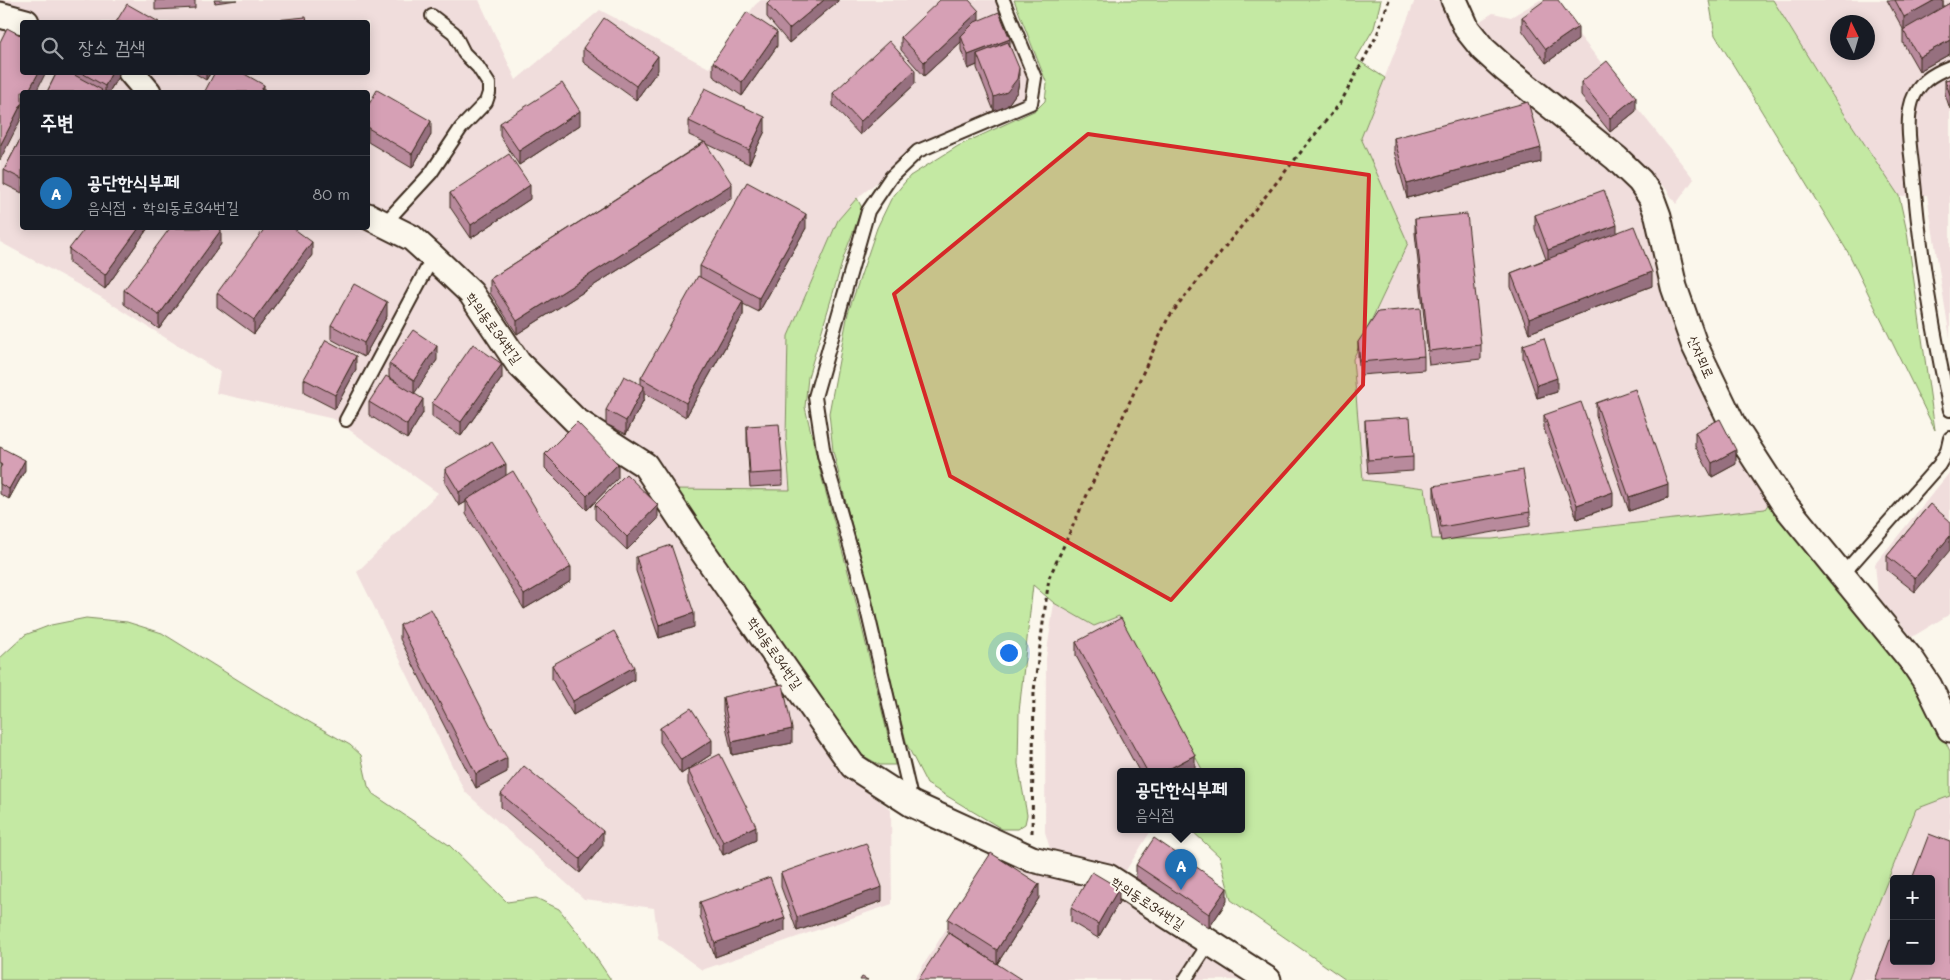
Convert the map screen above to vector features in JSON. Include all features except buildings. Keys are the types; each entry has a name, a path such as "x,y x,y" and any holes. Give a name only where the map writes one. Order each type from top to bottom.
{"street":[{"name":"산자뫼로","path":"1454,0 1467,29 1483,49 1505,69 1616,158 1640,181 1651,197 1658,216 1674,287 1682,312 1694,344 1732,423 1785,505 1912,662 1929,686 1950,729"},
{"path":"0,15 20,20"},
{"path":"134,75 146,90"},
{"name":"학의동로34번길","path":"376,220 412,238 471,293 518,363 575,420 645,465 853,766 912,804 1032,858 1108,877 1268,980"}],"lane":[{"path":"912,804 861,584 824,454 815,397 868,211 891,177 918,151 1031,103 1035,78 1003,0"},
{"path":"376,220 431,172 461,128 486,102 489,92 489,84 464,53 454,32 432,16"},
{"path":"1950,67 1927,78 1917,91 1912,102 1910,117 1914,188 1924,265 1937,348 1950,410"},
{"path":"346,420 433,257"},
{"path":"1842,575 1939,465 1947,451 1950,438"},
{"path":"1185,980 1209,943"}],"path":[{"path":"1032,858 1034,691 1049,578 1168,318 1341,102 1377,35 1389,0"}],"highlighted area":[{"path":"1088,134 1369,175 1363,385 1171,600 950,476 894,294"}],"shaded area":[{"path":"0,0 479,0 516,80 600,10 709,68 755,5 761,0 1003,0 1035,78 1031,103 918,151 862,194 838,220 788,336 786,437 790,490 671,489 849,776 891,810 892,904 702,970 658,938 654,908 584,899 465,792 357,572 438,493 334,419 216,393 220,372 99,296 0,242"},
{"path":"1415,0 1443,0 1486,64 1635,194 1643,207 1679,345 1769,503 1765,509 1492,539 1432,539 1425,488 1363,480 1353,359 1408,243 1361,138"},
{"path":"1540,0 1551,0 1694,179 1676,204 1666,189 1501,50 1477,23 1493,13 1511,17"},
{"path":"1773,0 1950,0 1950,338 1927,195 1899,196 1824,83"},
{"path":"1950,472 1950,614 1912,637 1878,596 1875,564"},
{"path":"1054,603 1094,626 1119,616 1201,768 1117,768 1117,833 1149,833 1125,872 1050,849 1045,832 1046,658"},
{"path":"1950,796 1950,980 1848,980 1916,809"},
{"path":"994,853 1097,883 1251,980 914,980"}],"green space":[{"path":"1014,0 1381,0 1374,28 1356,59 1385,78 1361,138 1408,243 1353,359 1363,480 1425,488 1432,539 1492,539 1765,509 1769,503 1917,683 1950,751 1950,796 1916,809 1848,980 1346,980 1231,900 1220,857 1194,833 1245,833 1245,768 1201,768 1119,616 1094,626 1054,603 1033,585 1019,712 1018,764 1027,815 1025,824 1017,829 1002,829 927,784 907,745 833,451 829,413 848,313 877,228 891,199 910,176 958,146 1036,110 1045,101 1047,84"},
{"path":"1709,0 1773,0 1824,83 1899,196 1907,232 1935,430 1849,254 1715,35"},
{"path":"857,198 862,208 844,256 808,377 805,407 821,475 852,586 895,765 880,765 858,753 671,489 790,490 786,437 788,336 838,220"},
{"path":"86,618 127,622 162,633 267,698 350,745 361,755 368,786 373,794 449,845 507,902 536,898 559,909 586,943 611,980 0,980 0,658 25,635 51,625"}],"place":[{"name":"공단한식부페","path":"1181,890"}]}
